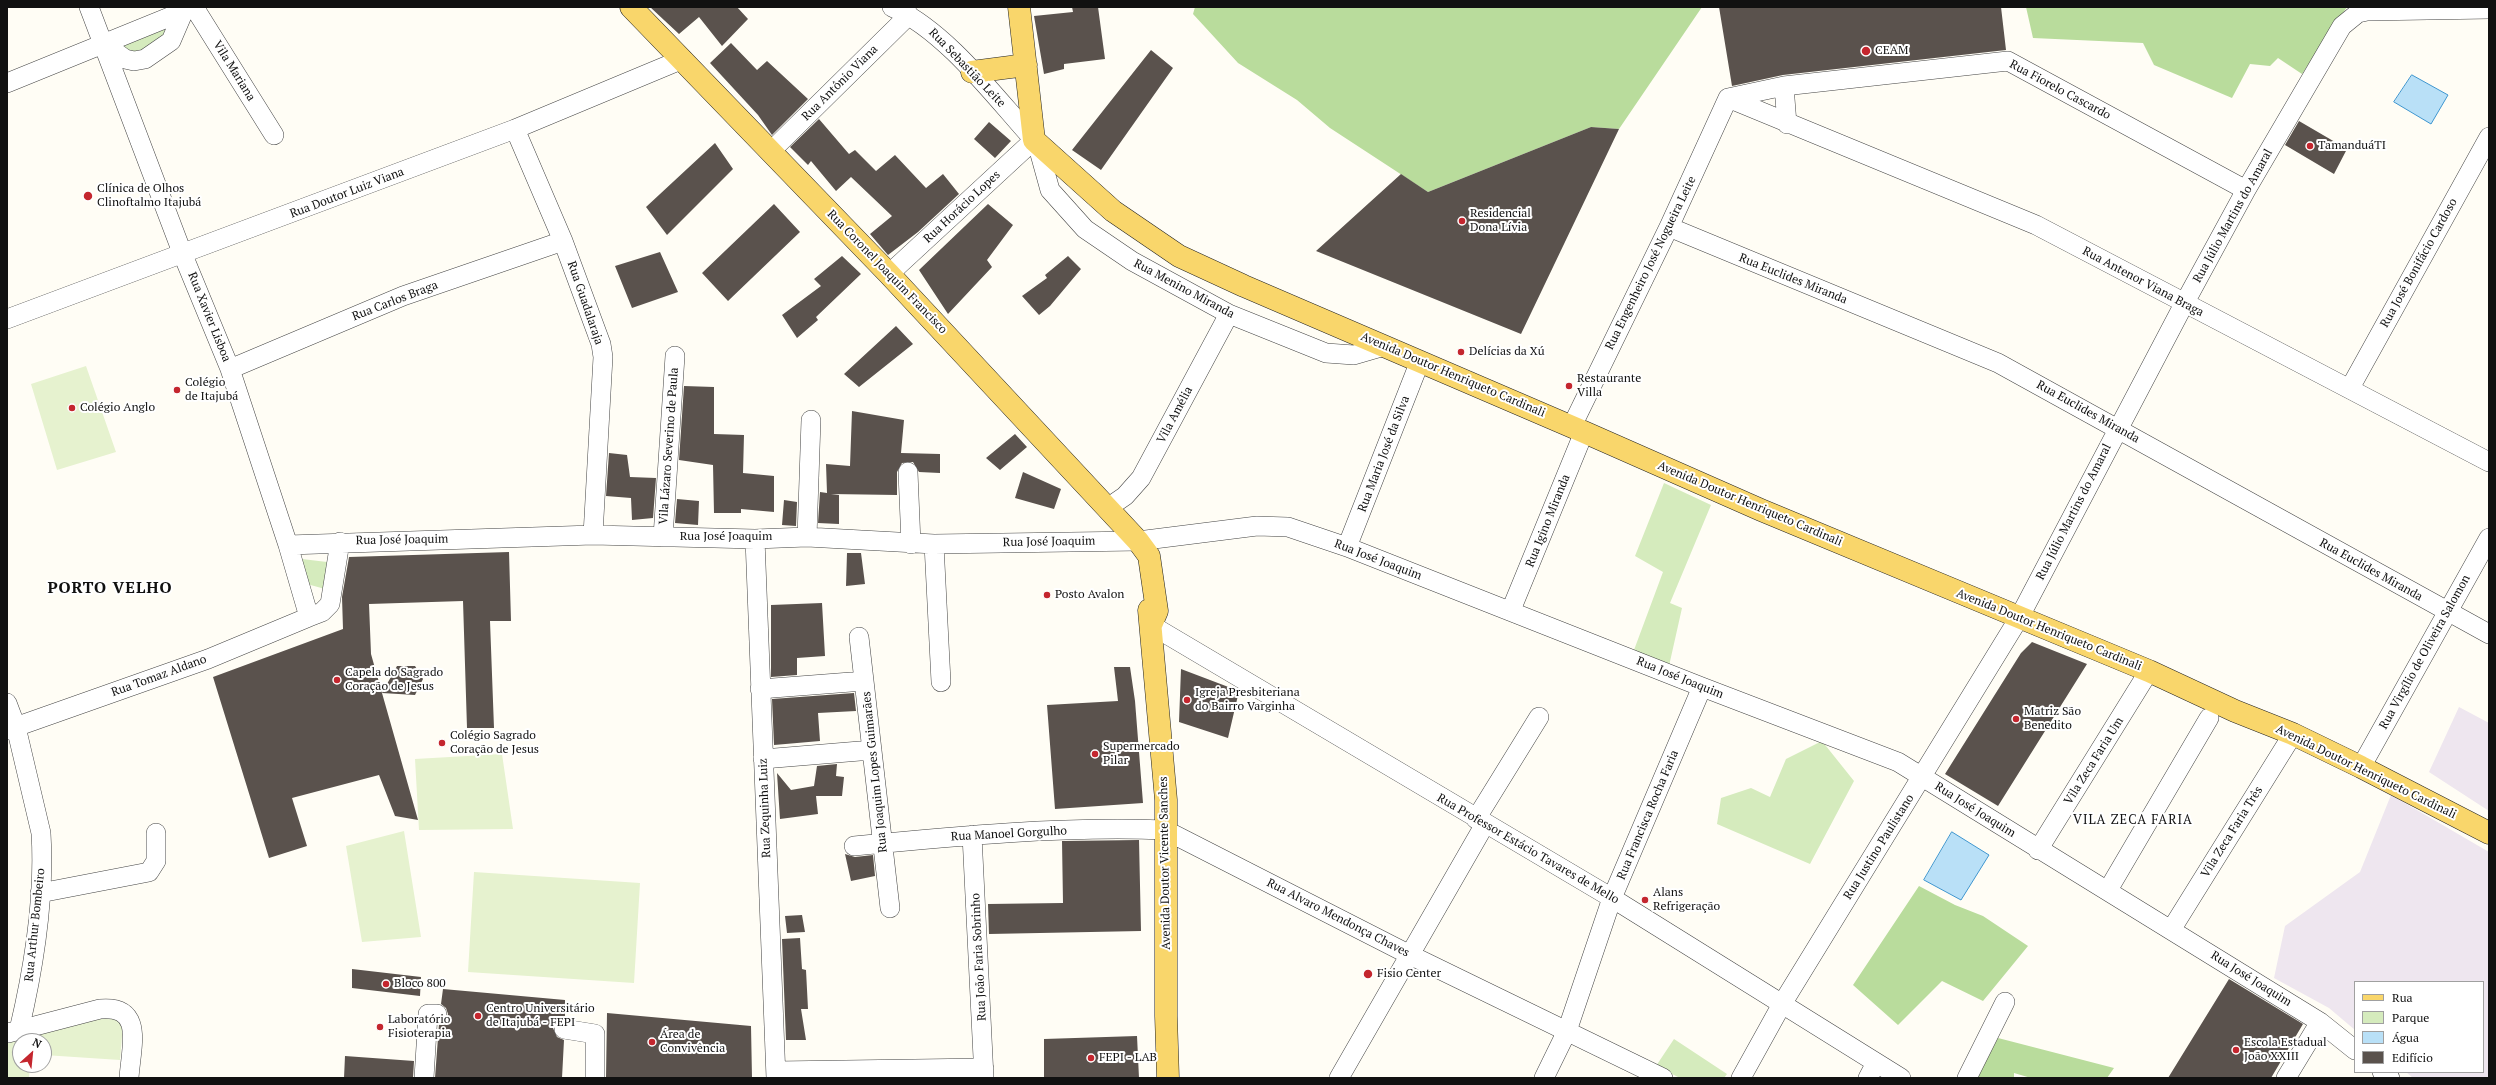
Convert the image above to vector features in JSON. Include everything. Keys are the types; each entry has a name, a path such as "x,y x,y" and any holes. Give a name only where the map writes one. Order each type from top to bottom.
{"main road":[{"name":"Rua Coronel Joaquim Francisco","path":"631,7 683,59 770,152 889,274 1109,507 1138,541"},
{"path":"1018,7 1035,142"},
{"path":"972,72 1026,65"},
{"name":"Avenida Doutor Henriqueto Cardinali","path":"1035,142 1113,211 1179,256 1244,286 1578,429 1761,510 2149,671 2235,712 2293,734 2362,767 2489,833"},
{"name":"Avenida Doutor Vicente Sanches","path":"1138,541 1149,556 1157,611 1151,625 1166,800 1165,830 1168,1078"}],"street":[{"name":"Rua Xavier Lisboa","path":"89,7 183,255 230,369 288,545 309,617"},
{"name":"Rua Sebastião Leite","path":"892,7 909,15 928,27 972,72 1035,142"},
{"path":"103,43 125,59 134,61 145,59 171,41 190,9"},
{"path":"7,83 190,9"},
{"name":"Vila Mariana","path":"190,9 274,135"},
{"name":"Rua Júlio Martins do Amaral","path":"2019,618 2117,428 2246,190 2342,26 2358,13 2489,9"},
{"name":"Rua Antônio Viana","path":"770,152 909,15"},
{"name":"Rua Doutor Luiz Viana","path":"7,318 183,255 515,129 683,59"},
{"name":"Rua Fiorelo Cascardo","path":"1728,98 1784,86 2008,61 2246,190"},
{"path":"1784,86 1788,124"},
{"name":"Rua Antenor Viana Braga","path":"1728,98 2036,226 2184,304 2350,388 2489,462"},
{"name":"Rua Engenheiro José Nogueira Leite","path":"1578,429 1728,98"},
{"name":"Rua Guadalaraja","path":"515,129 563,241 603,357 593,535"},
{"name":"Rua José Bonifácio Cardoso","path":"2350,388 2489,137"},
{"name":"Rua Horácio Lopes","path":"889,274 1035,142"},
{"name":"Rua Menino Miranda","path":"1035,142 1050,190 1085,229 1132,261 1229,314 1326,353 1354,355 1385,346"},
{"name":"Rua Euclides Miranda","path":"1669,227 1998,363 2489,634"},
{"name":"Rua Carlos Braga","path":"230,369 403,296 563,241"},
{"name":"Vila Amélia","path":"1109,507 1125,496 1141,478 1229,314"},
{"name":"Vila Lázaro Severino de Paula","path":"663,536 675,356"},
{"name":"Rua Maria José da Silva","path":"1347,547 1420,361"},
{"path":"807,536 811,420"},
{"name":"Rua Igino Miranda","path":"1511,610 1578,429"},
{"path":"908,472 911,544"},
{"name":"Rua José Joaquim","path":"288,545 340,542 593,535 755,538 807,536 911,544 1138,541 1257,526 1288,527 1347,547 1452,589 1511,610 1702,687 1898,762 2038,850 2108,890 2320,1022 2354,1049"},
{"name":"Rua Zequinha Luiz","path":"755,538 776,1074"},
{"name":"Rua Virgílio de Oliveira Salomon","path":"2362,767 2489,538"},
{"path":"309,617 322,612 330,604 340,542"},
{"path":"934,544 941,682"},
{"name":"Rua Tomaz Aldano","path":"12,729 208,659 309,617"},
{"name":"Rua Justino Paulistano","path":"1741,1078 1782,1004 2019,618"},
{"name":"Rua Professor Estácio Tavares de Mello","path":"1151,625 1481,822 1612,898 1782,1004 1872,1071 1901,1078"},
{"name":"Rua Joaquim Lopes Guimarães","path":"859,637 890,908"},
{"name":"Vila Zeca Faria Um","path":"2038,850 2149,671"},
{"path":"760,689 864,680"},
{"name":"Rua Francisca Rocha Faria","path":"1544,1078 1567,1031 1612,898 1702,687"},
{"name":"Rua Arthur Bombeiro","path":"7,702 12,729 41,833 40,893 28,992 13,1032"},
{"path":"1339,1078 1539,717"},
{"path":"2108,890 2209,718"},
{"name":"Vila Zeca Faria Três","path":"2171,930 2293,734"},
{"path":"763,760 872,750"},
{"name":"Rua Manoel Gorgulho","path":"854,846 972,836 1129,829 1165,830"},
{"name":"Rua Alvaro Mendonça Chaves","path":"1165,830 1408,954 1663,1078"},
{"path":"40,893 149,872 156,861 156,833"},
{"name":"Rua João Faria Sobrinho","path":"972,836 978,930 984,1073"},
{"path":"1967,1078 2005,1002"},
{"path":"13,1032 100,1009 115,1008 125,1013 130,1020 132,1033 129,1078"},
{"path":"424,1078 428,1014 437,1014"},
{"path":"2286,1078 2320,1022"},
{"path":"564,1029 595,1034 595,1078"},
{"path":"776,1074 984,1073"}],"shaded area":[{"path":"2459,707 2489,723 2489,811 2429,772"},
{"path":"2391,795 2489,852 2489,1078 2413,1078 2407,1073 2484,1073 2484,981 2354,981 2354,1029 2329,1008 2274,978 2285,926 2360,872"}],"green space":[{"path":"1195,7 1702,7 1619,129 1591,127 1428,192 1330,128 1297,100 1238,63 1193,14"},
{"path":"2026,7 2347,7 2302,74 2278,58 2270,66 2250,64 2232,98 2154,65 2143,43 2033,38"},
{"path":"177,20 168,40 136,53 124,55 119,42"},
{"path":"86,366 116,452 57,470 31,384"},
{"path":"1664,483 1711,505 1670,603 1682,608 1669,666 1634,650 1663,572 1635,556"},
{"path":"302,559 327,562 325,589 307,584"},
{"path":"1822,741 1854,781 1810,864 1717,824 1721,798 1751,788 1770,797 1786,759"},
{"path":"502,754 513,829 419,830 415,759"},
{"path":"404,831 421,937 362,942 346,846"},
{"path":"474,872 640,883 634,983 468,972"},
{"path":"1919,886 1955,905 1983,916 2028,946 1983,1001 1942,981 1898,1025 1853,985"},
{"path":"110,1015 123,1025 120,1060 52,1056 52,1033 44,1033"},
{"path":"1998,1038 2114,1068 2107,1078 2031,1078 2014,1073 2014,1078 1977,1078"},
{"path":"1674,1039 1727,1074 1724,1078 1680,1078 1656,1066"},
{"path":"12,1042 12,1073 29,1073 29,1078 7,1078 7,1043"}],"water":[{"path":"2412,75 2448,95 2431,124 2394,102"},
{"path":"1952,832 1989,855 1961,900 1924,880"}],"building":[{"path":"650,7 737,7 748,19 722,46 699,17 679,34"},
{"path":"1072,7 1098,7 1105,59 1064,64 1064,69 1044,74 1034,16 1073,12"},
{"name":"CEAM","path":"1719,7 2001,7 2006,50 1783,75 1732,86"},
{"path":"731,43 757,70 767,61 808,99 772,135 758,115 710,63"},
{"path":"1151,50 1173,68 1101,170 1072,150"},
{"path":"819,119 849,154 855,150 876,171 895,155 926,188 943,174 959,194 918,232 888,255 870,234 892,216 851,177 836,191 811,161 808,165 790,147"},
{"path":"2299,121 2347,149 2334,174 2285,145"},
{"path":"989,122 1011,141 995,158 974,139"},
{"name":"Residencial Dona Lívia","path":"1591,127 1619,129 1521,334 1316,251 1401,174 1428,192"},
{"path":"715,143 733,169 667,235 646,207"},
{"path":"774,204 800,232 728,301 702,273"},
{"path":"988,204 1013,225 987,260 992,267 948,314 919,270"},
{"path":"660,252 678,292 632,308 615,266"},
{"path":"842,256 861,274 816,317 818,320 797,338 782,315 821,286 814,279"},
{"path":"1068,256 1081,269 1050,306 1039,315 1022,296 1047,278 1045,275"},
{"path":"896,326 913,344 859,387 844,374"},
{"path":"684,386 714,387 714,434 744,435 743,473 774,476 774,512 741,509 741,513 714,513 713,465 679,460"},
{"path":"852,411 904,420 901,453 940,454 940,473 919,472 913,462 902,463 897,472 897,495 831,494 839,495 839,524 818,523 820,492 827,493 826,464 850,466"},
{"path":"1015,434 1027,447 1000,470 986,458"},
{"path":"609,453 627,455 630,477 656,478 653,518 632,520 631,498 606,496"},
{"path":"1023,472 1061,489 1054,509 1015,498"},
{"path":"677,499 699,501 698,525 675,523"},
{"path":"784,500 797,502 796,526 782,525"},
{"path":"509,552 511,621 490,621 494,728 467,728 463,601 369,604 371,654 418,820 395,816 379,775 292,798 307,846 269,858 213,677 343,629 342,597 349,557"},
{"path":"847,553 861,553 865,584 846,586"},
{"path":"822,603 825,656 797,658 797,675 771,677 771,605"},
{"name":"Matriz São Benedito","path":"2032,642 2087,664 1998,806 1945,774 2021,653"},
{"path":"397,666 415,666 423,679 415,695 382,693"},
{"name":"Supermercado Pilar","path":"1114,667 1130,667 1135,701 1143,803 1055,809 1047,705 1118,701"},
{"path":"1181,669 1239,691 1228,738 1179,722"},
{"path":"854,693 856,711 818,713 820,741 774,745 772,699"},
{"path":"837,764 836,776 844,777 842,796 816,796 818,814 780,819 777,773 791,790 814,786 817,766"},
{"path":"1139,840 1141,931 989,934 988,904 1063,903 1062,841"},
{"path":"845,854 855,857 873,855 875,876 851,881"},
{"path":"802,915 805,932 787,933 785,916"},
{"path":"800,938 802,969 806,970 808,1009 801,1009 806,1040 786,1040 782,939"},
{"name":"Bloco 800","path":"352,969 421,977 420,996 352,988"},
{"name":"Escola Estadual João XXIII","path":"2229,979 2303,1024 2271,1078 2168,1078"},
{"path":"443,989 565,1000 565,1018 556,1022 553,1028 557,1037 564,1040 562,1078 435,1078 439,1024 446,1020 448,1014 446,1008 441,1004"},
{"path":"607,1013 751,1026 752,1078 606,1078"},
{"name":"FEPI - LAB","path":"1137,1036 1139,1078 1044,1078 1044,1039"},
{"path":"345,1056 414,1061 413,1078 344,1078"}],"place":[{"name":"CEAM","path":"1866,51"},
{"name":"TamanduáTI","path":"2310,146"},
{"name":"Clínica de Olhos Clinoftalmo Itajubá","path":"88,196"},
{"name":"Residencial Dona Lívia","path":"1462,221"},
{"name":"Delícias da Xú","path":"1461,352"},
{"name":"Restaurante Villa","path":"1569,386"},
{"name":"Colégio de Itajubá","path":"177,390"},
{"name":"Colégio Anglo","path":"72,408"},
{"name":"Posto Avalon","path":"1047,595"},
{"name":"Capela do Sagrado Coração de Jesus","path":"337,680"},
{"name":"Igreja Presbiteriana do Bairro Varginha","path":"1187,700"},
{"name":"Matriz São Benedito","path":"2016,719"},
{"name":"Colégio Sagrado Coração de Jesus","path":"442,743"},
{"name":"Supermercado Pilar","path":"1095,754"},
{"name":"Alans Refrigeração","path":"1645,900"},
{"name":"Fisio Center","path":"1368,974"},
{"name":"Bloco 800","path":"386,984"},
{"name":"Centro Universitário de Itajubá - FEPI","path":"478,1016"},
{"name":"Laboratório Fisioterapia","path":"380,1027"},
{"name":"Área de Convivência","path":"652,1042"},
{"name":"Escola Estadual João XXIII","path":"2236,1050"},
{"name":"FEPI - LAB","path":"1091,1058"}],"district":[{"name":"PORTO VELHO","path":"110,588"},
{"name":"VILA ZECA FARIA","path":"2133,820"}]}
